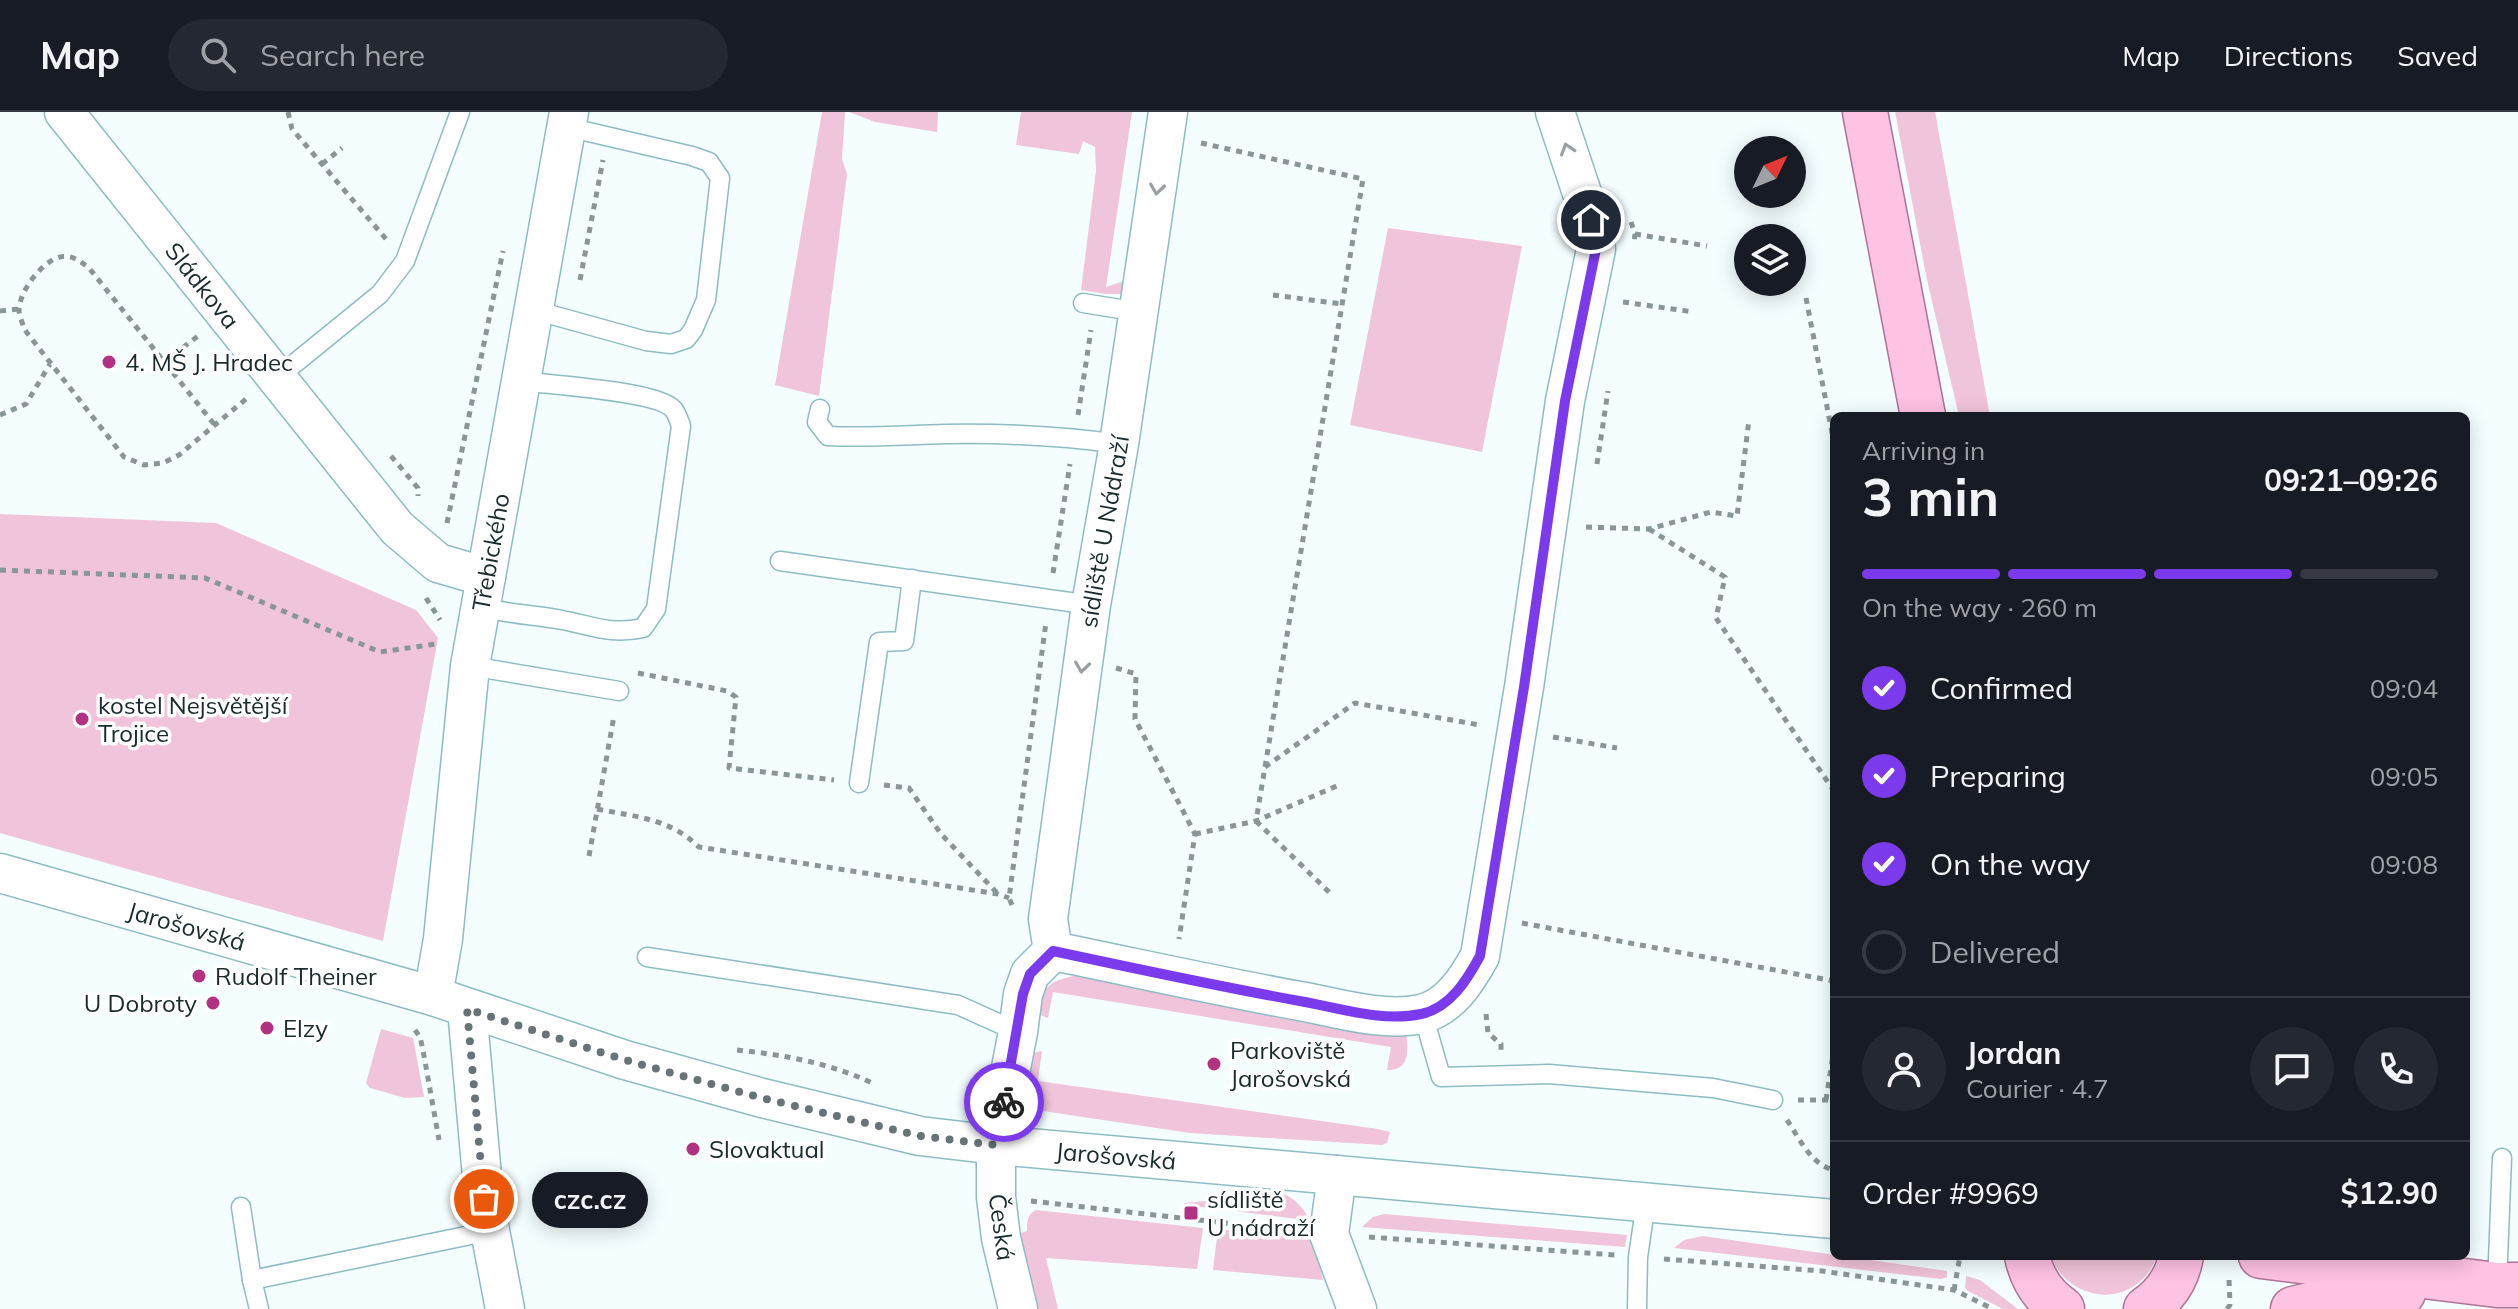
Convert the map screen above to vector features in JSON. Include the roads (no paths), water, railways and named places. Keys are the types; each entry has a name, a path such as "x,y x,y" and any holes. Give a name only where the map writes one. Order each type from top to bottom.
{"main road":[{"path":"1865,112 1922,412"},
{"path":"2028,1260 2036,1283 2062,1309"},
{"path":"2146,1309 2171,1284 2180,1260"},
{"path":"2295,1260 2508,1285"},
{"path":"2293,1309 2339,1298 2508,1285"}],"street":[{"name":"Sládkova","path":"64,112 266,385 397,528 438,563 484,592"},
{"name":"sídliště U Nádraží","path":"1053,951 1048,919 1091,605 1119,444 1168,112"},
{"path":"996,1145 1023,994 1030,974 1053,951 1365,1013 1399,1017 1423,1014 1450,998 1471,973 1480,956 1524,687 1565,401 1596,249 1591,220 1555,112"},
{"name":"Třebického","path":"505,1309 450,1002 443,939 458,654 484,592 568,119"},
{"name":"Jarošovská","path":"0,873 450,1002 625,1060 762,1098 920,1136 1830,1219"},
{"name":"Česká","path":"996,1145 996,1197 1001,1238 1018,1309"},
{"path":"1337,1175 1329,1234 1357,1309"}],"lane":[{"path":"266,385 380,294 405,261 460,112"},
{"path":"534,310 646,341 671,344 686,339 706,300 720,178 709,162 608,136 568,119"},
{"path":"1088,304 1139,312"},
{"path":"484,592 508,614 622,632 643,628 656,609 681,426 673,409 639,396 521,381"},
{"path":"820,409 817,422 828,436 874,438 947,434 1075,438 1119,444"},
{"path":"780,561 1091,605"},
{"path":"859,783 879,642 904,641 912,579"},
{"path":"458,654 619,691"},
{"path":"647,957 958,1005 1018,1032"},
{"path":"1423,1014 1441,1077 1549,1074 1713,1088 1773,1100"},
{"path":"2502,1158 2508,1285"},
{"path":"1637,1309 1638,1257 1646,1202"},
{"path":"241,1207 259,1309"},
{"path":"252,1280 490,1231"}],"place":[{"name":"4. MŠ J. Hradec","path":"109,362"},
{"name":"kostel Nejsvětější Trojice","path":"82,719"},
{"name":"Rudolf Theiner","path":"199,976"},
{"name":"U Dobroty","path":"213,1003"},
{"name":"Elzy","path":"267,1028"},
{"name":"Parkoviště Jarošovská","path":"1214,1064"},
{"name":"Slovaktual","path":"693,1149"},
{"name":"czc.cz","path":"484,1199"},
{"name":"sídliště U nádraží","path":"1191,1213"}]}
